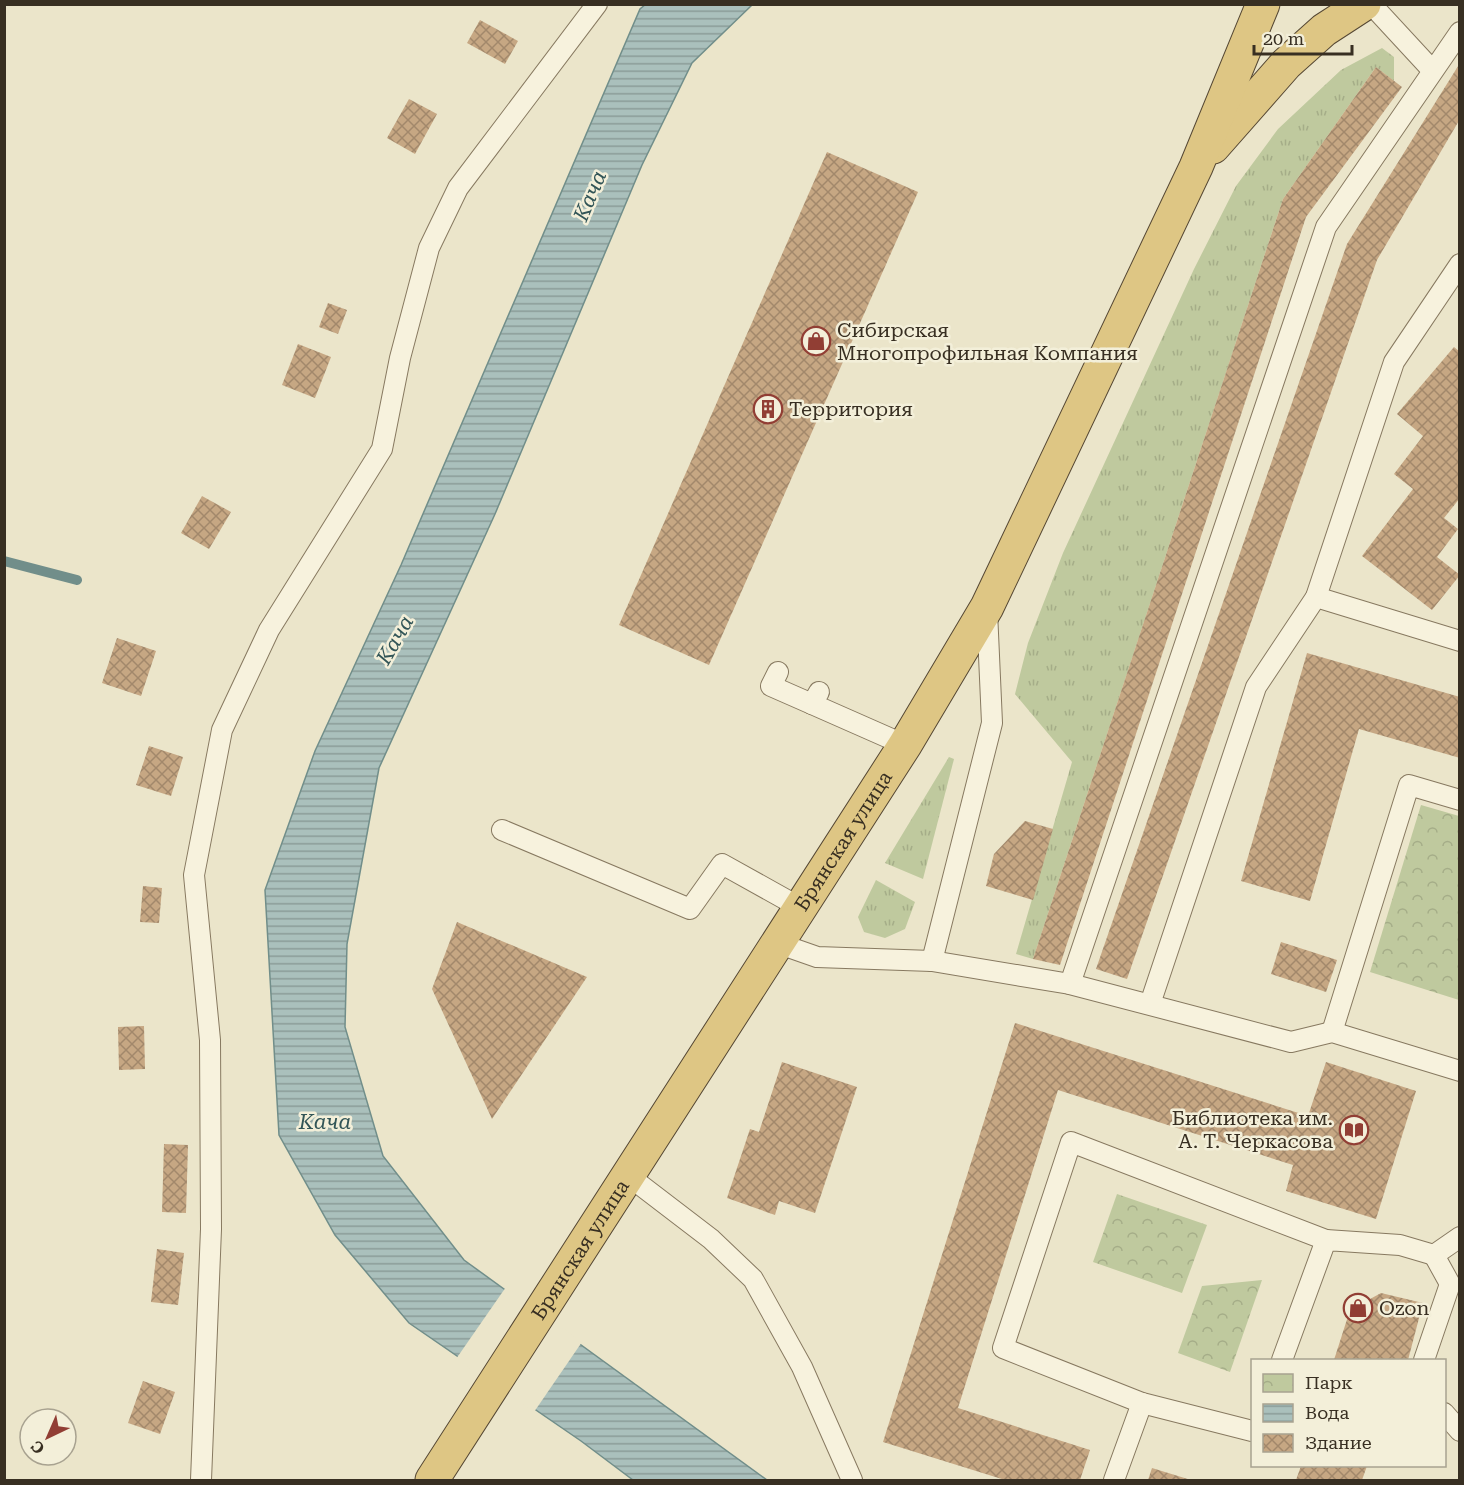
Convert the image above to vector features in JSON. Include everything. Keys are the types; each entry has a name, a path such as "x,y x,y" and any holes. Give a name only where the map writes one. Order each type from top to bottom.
{"highway":[{"name":"Брянская улица","path":"432,1480 559,1281 630,1177 905,745 987,607 1196,167 1263,4"},
{"name":"Брянская улица","path":"1196,167 1286,64 1324,30 1364,4"}],"lane":[{"path":"201,1480 211,1229 210,1052 194,875 222,730 269,630 382,449 400,358 429,248 458,189 597,4"},
{"path":"1371,4 1432,70"},
{"path":"1070,984 1326,227 1460,32"},
{"path":"1150,1004 1256,687 1316,597 1394,362 1460,264"},
{"path":"1316,597 1459,639"},
{"path":"932,961 992,723 987,607"},
{"path":"778,672 771,686 815,698 905,745"},
{"path":"1332,1032 1409,785 1460,800"},
{"path":"502,830 690,909 722,864 801,908"},
{"path":"777,943 817,957 932,961 1070,984 1292,1042 1332,1032 1460,1071"},
{"path":"1251,1431 1142,1403 1003,1348 1071,1142 1326,1240 1400,1245 1434,1255 1450,1284 1424,1359"},
{"path":"630,1177 711,1239 753,1279 802,1367 852,1480"},
{"path":"1434,1255 1460,1237"},
{"path":"1282,1359 1326,1240"},
{"path":"1114,1480 1142,1403"},
{"path":"1446,1415 1460,1431"}],"green space":[{"path":"1382,48 1394,57 1394,81 1376,67 1283,199 1033,959 1016,954 1072,762 1015,694 1028,643 1063,553 1194,269 1236,186 1278,129 1341,70"},
{"path":"949,757 954,759 923,879 885,863"},
{"path":"1421,805 1459,816 1459,1000 1370,972"},
{"path":"876,880 915,902 905,929 885,938 864,932 858,917"},
{"path":"1117,1194 1207,1225 1182,1293 1093,1262"},
{"path":"1262,1280 1230,1372 1178,1353 1202,1286"}],"water":[{"name":"Кача","path":"646,4 752,5 692,63 642,165 495,514 379,768 347,944 345,1027 383,1156 464,1260 767,1480 633,1480 581,1441 409,1323 335,1235 279,1135 265,890 315,751 401,565 640,9"}],"pier":[{"path":"506,1287 582,1342 534,1412 456,1359"}],"building":[{"path":"480,20 518,41 505,64 467,43"},
{"path":"1460,63 1460,119 1377,260 1127,979 1096,969 1347,244"},
{"path":"1376,67 1402,87 1306,217 1060,965 1033,959 1283,199"},
{"path":"409,99 437,114 415,154 387,138"},
{"name":"Территория","path":"827,152 918,192 709,665 619,625"},
{"path":"328,303 347,310 338,334 319,327"},
{"path":"298,344 331,357 315,398 282,385"},
{"path":"1454,347 1460,352 1460,498 1444,518 1458,529 1437,557 1460,575 1432,610 1362,556 1413,489 1394,474 1423,436 1397,414"},
{"path":"202,496 231,512 209,549 181,533"},
{"path":"117,638 156,651 141,696 102,683"},
{"path":"1307,653 1460,697 1460,758 1359,729 1310,901 1241,881"},
{"path":"149,746 183,757 171,796 136,785"},
{"path":"1025,821 1053,829 1033,900 986,886 994,854"},
{"path":"143,886 162,888 159,923 140,922"},
{"path":"457,922 587,977 492,1119 432,989"},
{"path":"1281,942 1337,960 1326,992 1271,974"},
{"path":"1015,1023 1308,1116 1326,1062 1416,1091 1376,1219 1286,1191 1293,1165 1058,1090 958,1408 1090,1450 1080,1480 1005,1480 883,1442"},
{"path":"144,1026 145,1069 119,1070 118,1027"},
{"path":"782,1062 857,1087 815,1213 779,1201 775,1215 727,1198 750,1129 759,1132"},
{"path":"164,1144 188,1145 186,1213 162,1212"},
{"path":"157,1249 184,1253 178,1305 151,1302"},
{"path":"1381,1293 1423,1303 1408,1359 1334,1359 1350,1310"},
{"path":"143,1381 175,1392 160,1434 128,1423"},
{"path":"1301,1467 1367,1467 1362,1480 1296,1480"},
{"path":"1152,1468 1191,1480 1148,1480"}],"waterway":[{"path":"4,561 77,580"}],"place":[{"name":"Сибирская Многопрофильная Компания","path":"816,341"},
{"name":"Территория","path":"768,409"},
{"name":"Библиотека им. А. Т. Черкасова","path":"1354,1130"},
{"name":"Ozon","path":"1358,1308"}]}
